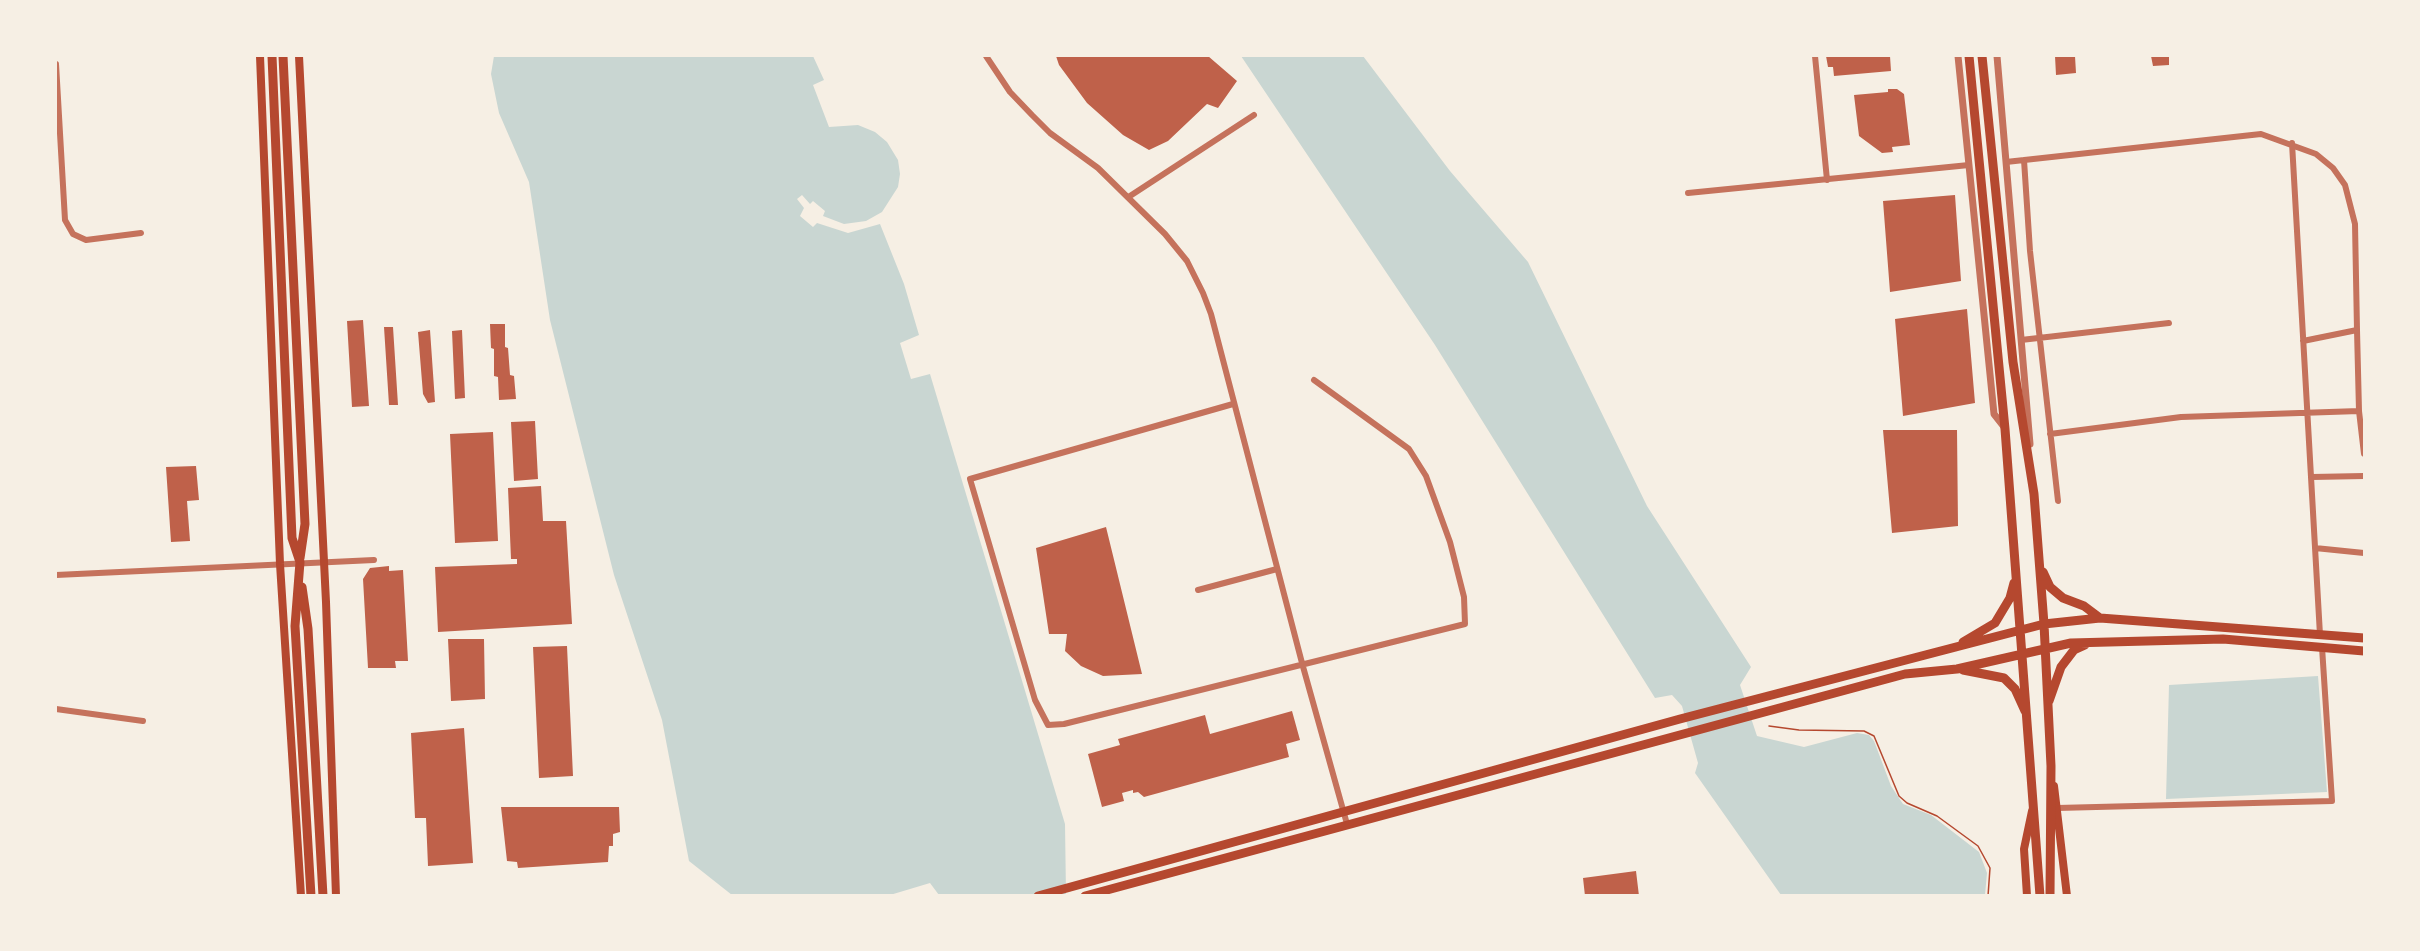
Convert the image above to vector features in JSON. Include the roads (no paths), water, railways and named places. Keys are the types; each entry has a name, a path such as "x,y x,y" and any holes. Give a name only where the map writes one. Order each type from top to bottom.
{"main road":[{"path":"260,56 280,564 301,896"},
{"path":"272,56 292,538 300,562 308,629 323,896"},
{"path":"283,56 305,524 295,626 311,896"},
{"path":"299,56 336,896"},
{"path":"1969,56 2024,653 2032,810 2040,896"},
{"path":"1982,56 2013,362 2034,494 2044,624 2043,649 2051,766 2067,896"},
{"path":"2040,566 2050,587 2063,598 2084,606 2100,618"},
{"path":"1951,648 1995,623 2010,598 2016,575"},
{"path":"1038,896 1680,719 2044,624 2100,618 2364,638"},
{"path":"1085,896 1757,712 1905,674 1957,669 2043,649 2093,642 2223,639 2364,651"},
{"path":"2047,710 2061,667 2074,650 2093,642"},
{"path":"1957,669 2004,678 2015,689 2027,716"},
{"path":"2050,896 2051,766"},
{"path":"2027,896 2024,849 2032,810"}],"street":[{"path":"987,56 1010,93 1050,133 1098,168 1130,196 1187,261 1211,314 1302,663 1347,824"},
{"path":"1815,56 1827,180"},
{"path":"1958,56 1994,414 2005,429"},
{"path":"1997,56 2034,494"},
{"path":"56,64 65,220 73,234 86,240 141,233"},
{"path":"1130,196 1254,115"},
{"path":"2006,162 2261,134 2292,143 2316,154 2333,168 2345,185 2355,224 2360,411 2364,431 2364,454"},
{"path":"2292,143 2320,635"},
{"path":"2024,160 2030,251 2058,501"},
{"path":"1688,193 1969,165"},
{"path":"2355,224 2364,225"},
{"path":"2356,301 2364,301"},
{"path":"2021,340 2169,323"},
{"path":"2303,341 2357,330"},
{"path":"1233,404 970,479 1035,700 1048,725 1064,724 1466,624 1464,597 1450,542 1437,503 1409,448 1314,380"},
{"path":"2050,434 2181,417 2360,411"},
{"path":"2312,477 2364,476"},
{"path":"2315,548 2364,553"},
{"path":"56,575 374,560"},
{"path":"1198,590 1277,569"},
{"path":"2057,808 2332,801 2322,647"},
{"path":"56,709 142,721"}]}
